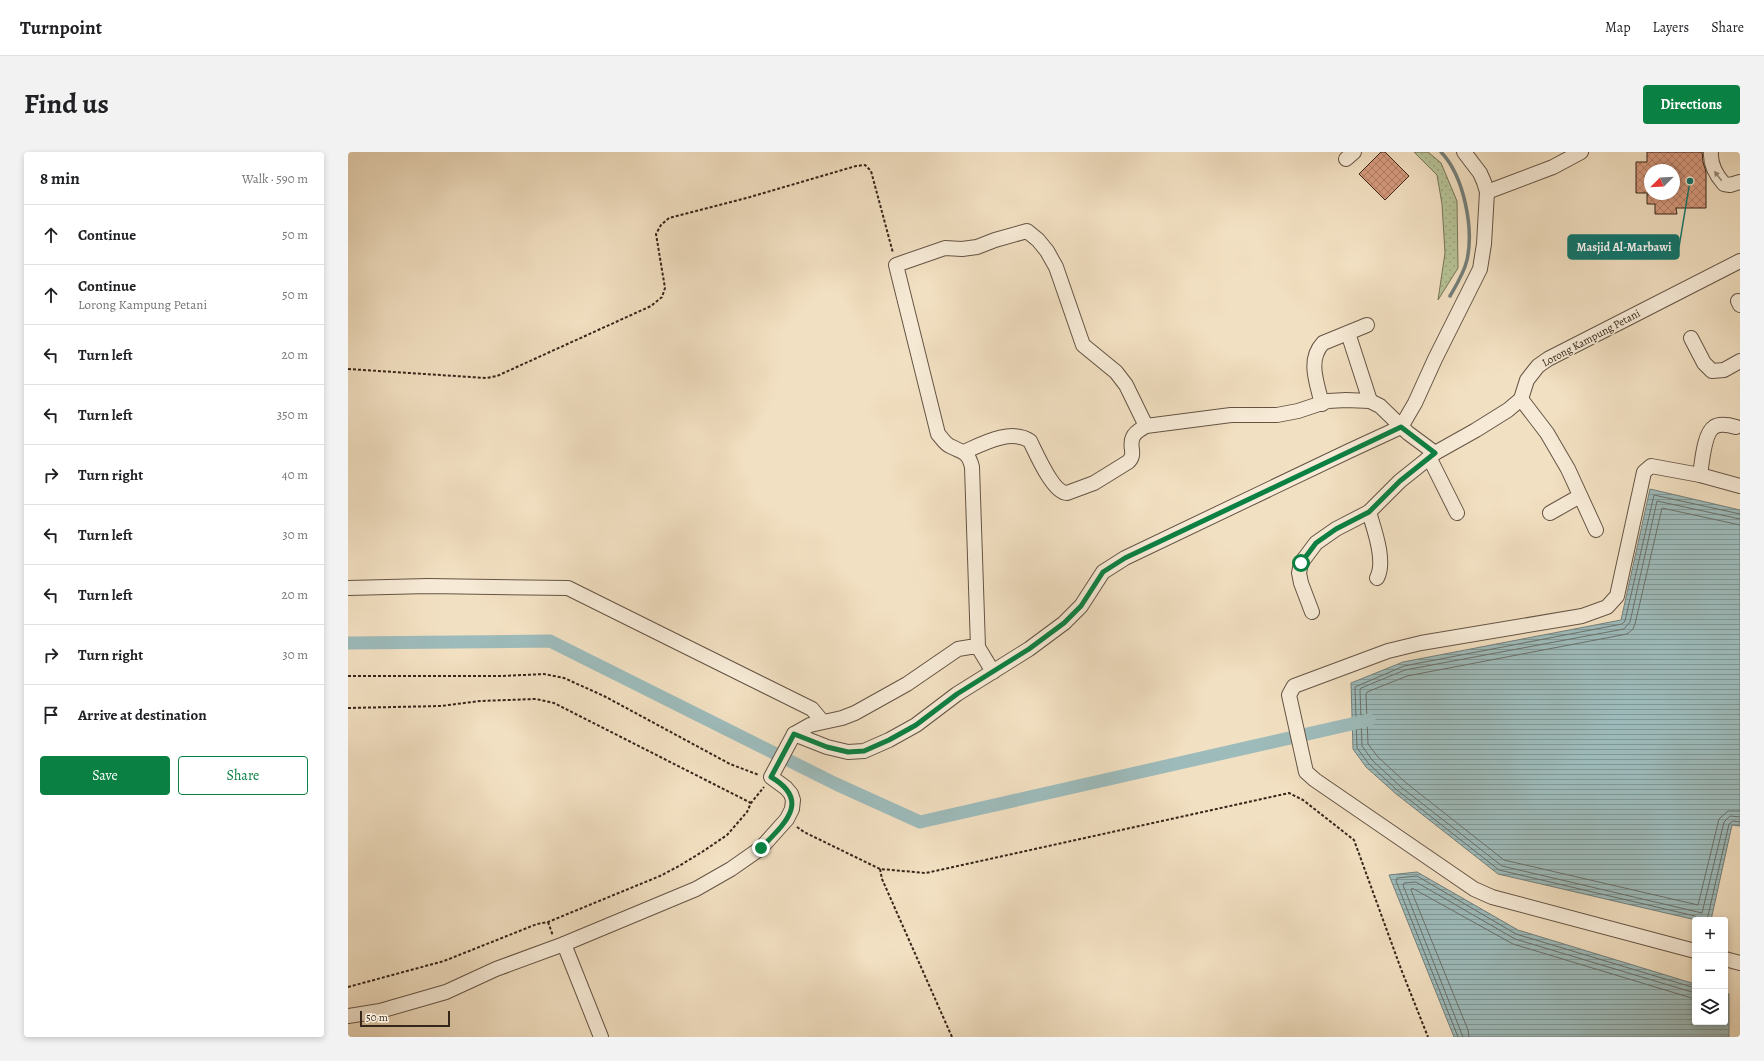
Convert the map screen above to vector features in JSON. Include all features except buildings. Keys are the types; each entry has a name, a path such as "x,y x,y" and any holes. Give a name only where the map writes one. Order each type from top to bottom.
{"street":[{"path":"792,737 848,752 864,751 916,725 957,694 1029,649 1064,623 1081,606 1103,572 1125,558 1401,427 1415,403 1435,359 1480,269 1484,244 1487,192 1480,173 1464,152"},
{"path":"1487,192 1553,167 1581,152"},
{"path":"1711,152 1714,172 1724,184 1730,185 1740,182"},
{"path":"993,672 978,647 972,467 970,459 964,452 948,445 938,434 896,265 945,248 962,249 977,247 1027,231 1038,240 1047,251 1056,267 1083,345 1116,372 1126,384 1146,426"},
{"name":"Lorong Kampung Petani","path":"1521,399 1528,380 1538,366 1548,359 1740,261"},
{"path":"1322,404 1315,376 1314,355 1323,343 1367,325"},
{"path":"1348,333 1370,401"},
{"path":"1691,338 1704,363 1712,371 1724,370 1740,361"},
{"path":"1312,612 1301,583 1299,573 1301,563 1316,543 1336,529 1369,512 1400,481 1432,455 1495,419 1521,399 1547,433 1568,469 1596,530"},
{"path":"964,452 1007,437 1022,437 1030,441 1056,487 1063,493 1068,493 1094,483 1128,462 1132,458 1133,454 1132,438 1136,432 1146,426 1231,415 1277,415 1346,400 1370,401 1380,406 1393,416 1401,427 1432,455 1457,513"},
{"path":"1700,475 1708,434 1714,426 1724,424 1736,427"},
{"path":"1692,950 1492,897 1474,889 1315,780 1306,772 1289,695 1294,686 1388,651 1421,643 1582,616 1607,607 1617,596 1644,472 1651,466 1700,475 1740,486"},
{"path":"1550,513 1580,496"},
{"path":"1369,512 1380,557 1381,566 1377,578"},
{"path":"348,588 428,586 568,588 812,709 822,721"},
{"path":"348,1016 380,1011 446,992 496,969 564,944 696,889 731,869 761,848 787,819 793,800 791,794 773,774 792,737 810,725 822,721 842,718 855,713 907,684 958,649 978,647"},
{"path":"564,944 600,1037"},
{"path":"1728,960 1740,963"}],"path":[{"path":"348,369 486,378 497,376 651,306 662,297 665,288 656,234 661,225 669,218 750,197 856,166 865,165 871,171 896,265"},
{"path":"348,676 503,676 544,674 564,678 604,696 730,764 754,774 773,774"},
{"path":"348,708 441,706 480,701 536,699 554,702 751,803"},
{"path":"348,987 444,961 537,924 548,922 660,876 679,866 727,835 747,812 751,803 773,774"},
{"path":"787,819 804,832 880,869 926,873 1289,793 1303,800 1354,840 1401,969 1428,1037"},
{"path":"880,869 882,879 952,1037"}],"green space":[{"path":"1414,152 1428,152 1441,163 1457,201 1458,268 1438,300 1445,253 1442,204 1437,175"}],"water":[{"path":"1650,489 1740,510 1740,826 1732,825 1712,917 1692,917 1692,919 1498,874 1395,793 1366,767 1353,749 1351,683 1403,662 1621,620"},
{"path":"1417,872 1518,930 1692,983 1692,1025 1728,1025 1729,994 1729,1037 1454,1037 1389,875"}],"waterway":[{"path":"1441,152 1456,174 1461,188 1468,218 1469,233 1469,247 1466,265 1450,296"},
{"path":"348,643 550,641 836,784 920,822 1369,720"}],"place":[{"name":"Masjid Al-Marbawi","path":"1690,181"}],"route":[{"path":"761,848 787,819 792,809 793,800 791,794 779,782 771,777 794,734 827,747 848,752 864,751 889,740 916,725 957,694 1029,649 1064,623 1081,606 1103,572 1125,558 1401,427 1435,453 1400,481 1369,512 1336,529 1316,543 1301,563"}]}
